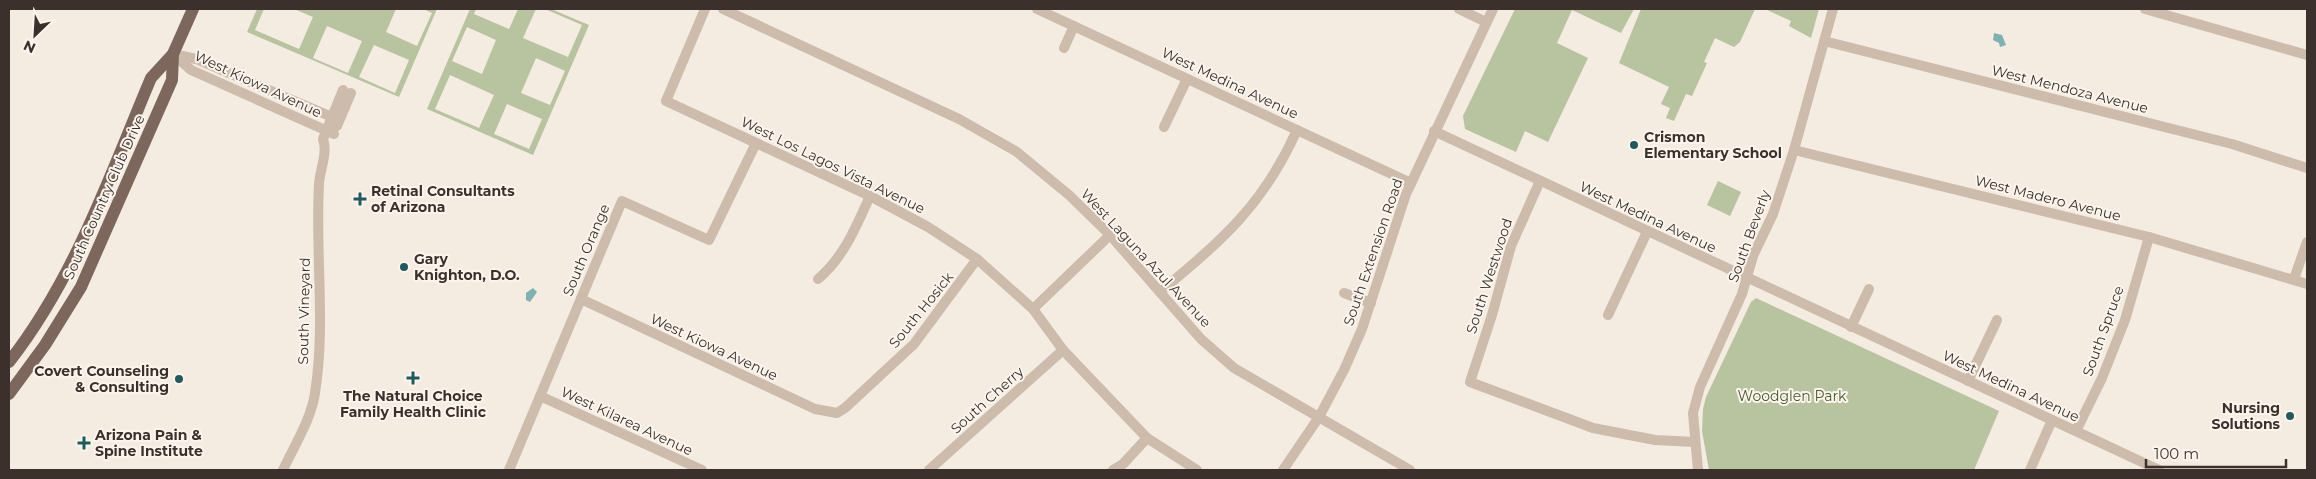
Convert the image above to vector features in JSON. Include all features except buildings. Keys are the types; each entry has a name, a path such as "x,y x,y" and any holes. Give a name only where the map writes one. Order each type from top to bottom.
{"main road":[{"name":"South Country Club Drive","path":"9,362 38,323 67,273 151,78 173,54 193,9"},
{"name":"South Country Club Drive","path":"9,394 59,324 96,257 172,80 173,54"}],"street":[{"name":"West Los Lagos Vista Avenue","path":"705,9 666,101 870,196 928,227 977,259 1033,309 1063,350 1147,438 1197,470"},
{"name":"West Laguna Azul Avenue","path":"723,9 959,119 1017,152 1069,194 1110,235 1201,338 1234,368 1410,470"},
{"name":"West Medina Avenue","path":"1037,9 1410,183"},
{"path":"1459,9 1486,22"},
{"name":"South Extension Road","path":"1283,470 1319,417 1344,370 1371,303 1396,221 1410,183 1493,9"},
{"name":"South Beverly","path":"1698,470 1694,442 1693,413 1700,388 1748,279 1753,256 1773,214 1794,150 1833,9"},
{"path":"2145,9 2307,55"},
{"path":"1064,48 1074,26"},
{"name":"West Mendoza Avenue","path":"1824,41 2232,144 2307,168"},
{"name":"West Kiowa Avenue","path":"173,54 196,58 336,119"},
{"name":"West Kiowa Avenue","path":"173,54 191,70 330,132"},
{"path":"1164,127 1187,79"},
{"name":"South Vineyard","path":"283,470 304,426 315,394 318,350 319,182 326,145 331,142 330,132 347,92"},
{"path":"1160,292 1214,247 1250,208 1276,170 1297,130"},
{"name":"West Medina Avenue","path":"1434,131 2159,470"},
{"name":"South Orange","path":"509,470 622,202 710,240 756,143"},
{"name":"West Madero Avenue","path":"1794,150 2148,237 2307,284"},
{"name":"South Westwood","path":"1540,181 1511,246 1492,315 1470,382 1593,428 1655,440 1694,442"},
{"path":"818,279 831,268 846,248 870,196"},
{"path":"1608,316 1647,232"},
{"path":"1033,309 1110,235"},
{"name":"South Spruce","path":"2076,431 2102,378 2125,320 2148,237"},
{"path":"2294,279 2307,242"},
{"name":"South Hosick","path":"837,412 846,408 914,344 977,259"},
{"path":"1851,327 1869,289"},
{"path":"1344,293 1371,303"},
{"name":"West Kiowa Avenue","path":"580,299 815,409 837,412"},
{"path":"1968,381 1997,320"},
{"name":"South Cherry","path":"929,470 1063,350"},
{"name":"West Kilarea Avenue","path":"540,396 702,470"},
{"path":"2030,470 2052,420"},
{"path":"1113,470 1122,464 1147,438"}],"green space":[{"path":"257,9 264,9 255,30 299,49 313,17 294,9 396,9 386,32 417,46 432,13 423,9 437,9 399,97 247,32","holes":["327,26 362,41 348,73 313,58","374,45 409,60 395,93 359,77"]},
{"path":"470,9 476,9 474,14 509,29 518,9 536,9 523,38 568,57 582,25 545,9 551,9 589,25 533,155 427,109","holes":["467,27 496,40 482,74 452,61","536,58 565,71 550,105 521,93","450,75 494,95 479,128 435,109","507,104 542,119 529,149 494,134"]},
{"path":"1515,9 1634,9 1621,33 1572,10 1557,43 1588,58 1548,142 1525,131 1516,152 1465,129 1463,116"},
{"path":"1641,9 1755,9 1740,42 1734,47 1715,38 1704,62 1707,63 1692,96 1686,94 1674,121 1666,118 1670,108 1661,104 1669,87 1619,63"},
{"path":"1765,9 1819,9 1811,38 1789,26 1791,21"},
{"path":"1718,181 1741,192 1730,216 1707,205"},
{"name":"Woodglen Park","path":"1756,298 1999,411 1974,470 1709,470 1702,431 1703,409 1706,397 1751,302"}],"water":[{"path":"1994,33 2002,35 2006,45 2000,47 1999,43 1993,40"},
{"path":"533,288 537,292 530,302 526,300 526,293"}],"place":[{"name":"Crismon Elementary School","path":"1634,145"},
{"name":"Retinal Consultants of Arizona","path":"360,199"},
{"name":"Gary Knighton, D.O.","path":"404,267"},
{"name":"The Natural Choice Family Health Clinic","path":"413,378"},
{"name":"Covert Counseling & Consulting","path":"179,379"},
{"name":"Nursing Solutions","path":"2290,416"},
{"name":"Arizona Pain & Spine Institute","path":"84,443"}]}
